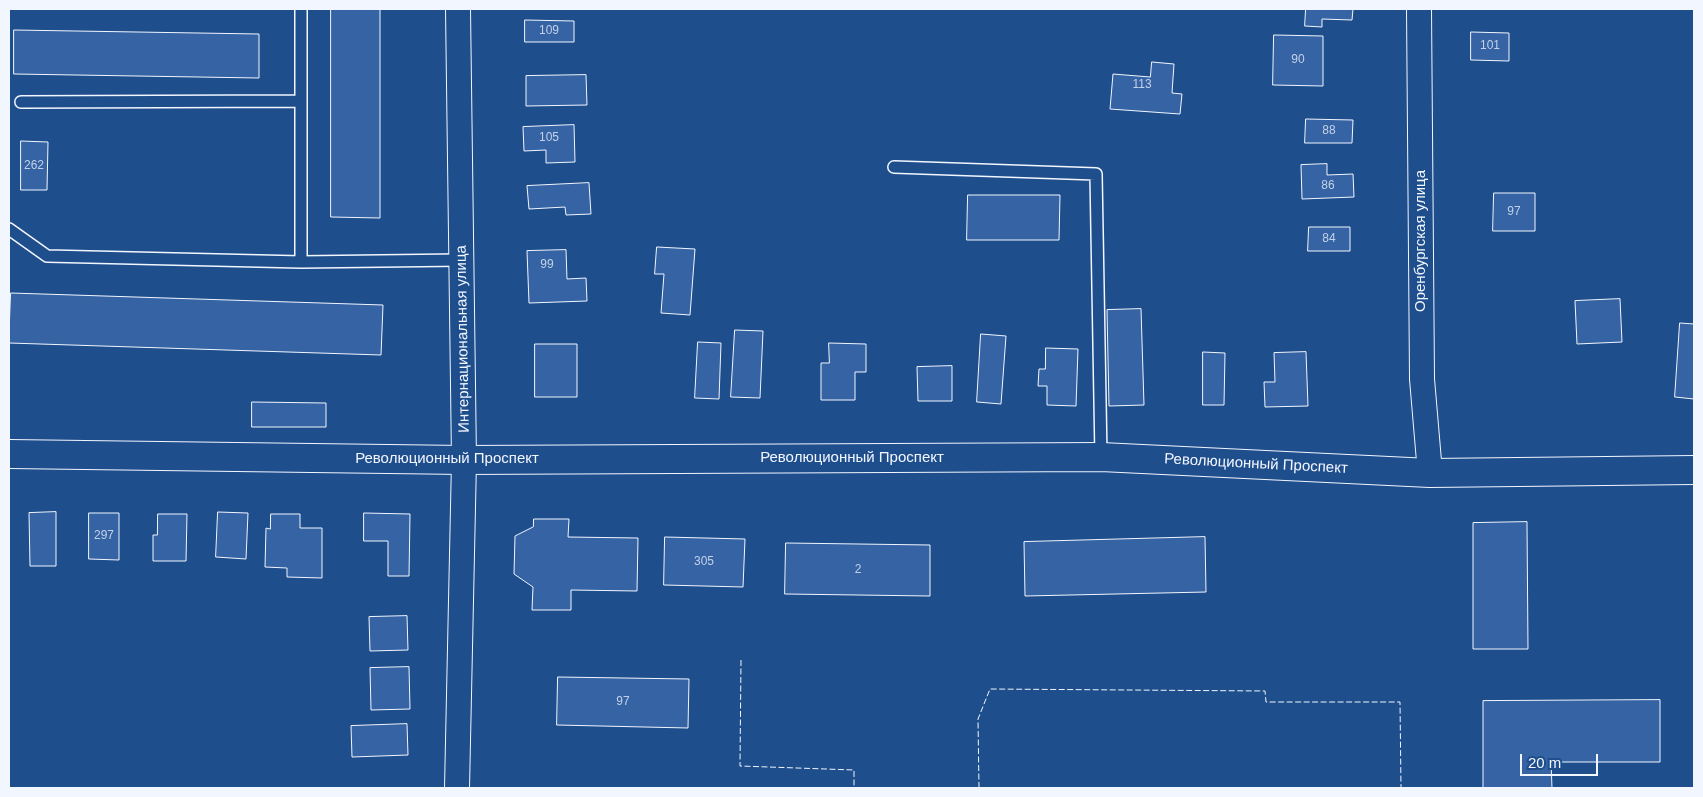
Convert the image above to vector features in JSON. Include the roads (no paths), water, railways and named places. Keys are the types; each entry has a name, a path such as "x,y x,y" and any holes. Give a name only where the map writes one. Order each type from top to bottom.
{"street":[{"name":"Интернациональная улица","path":"456,788 464,460 458,9"},
{"name":"Оренбургская улица","path":"1419,9 1422,379 1430,472"},
{"name":"Революционный Проспект","path":"9,454 464,460 1101,457 1430,472 1694,470"}],"lane":[{"path":"301,9 301,262"},
{"path":"21,102 301,101"},
{"path":"894,167 1096,174 1101,457"},
{"path":"9,229 48,256 301,262 461,260"}]}
